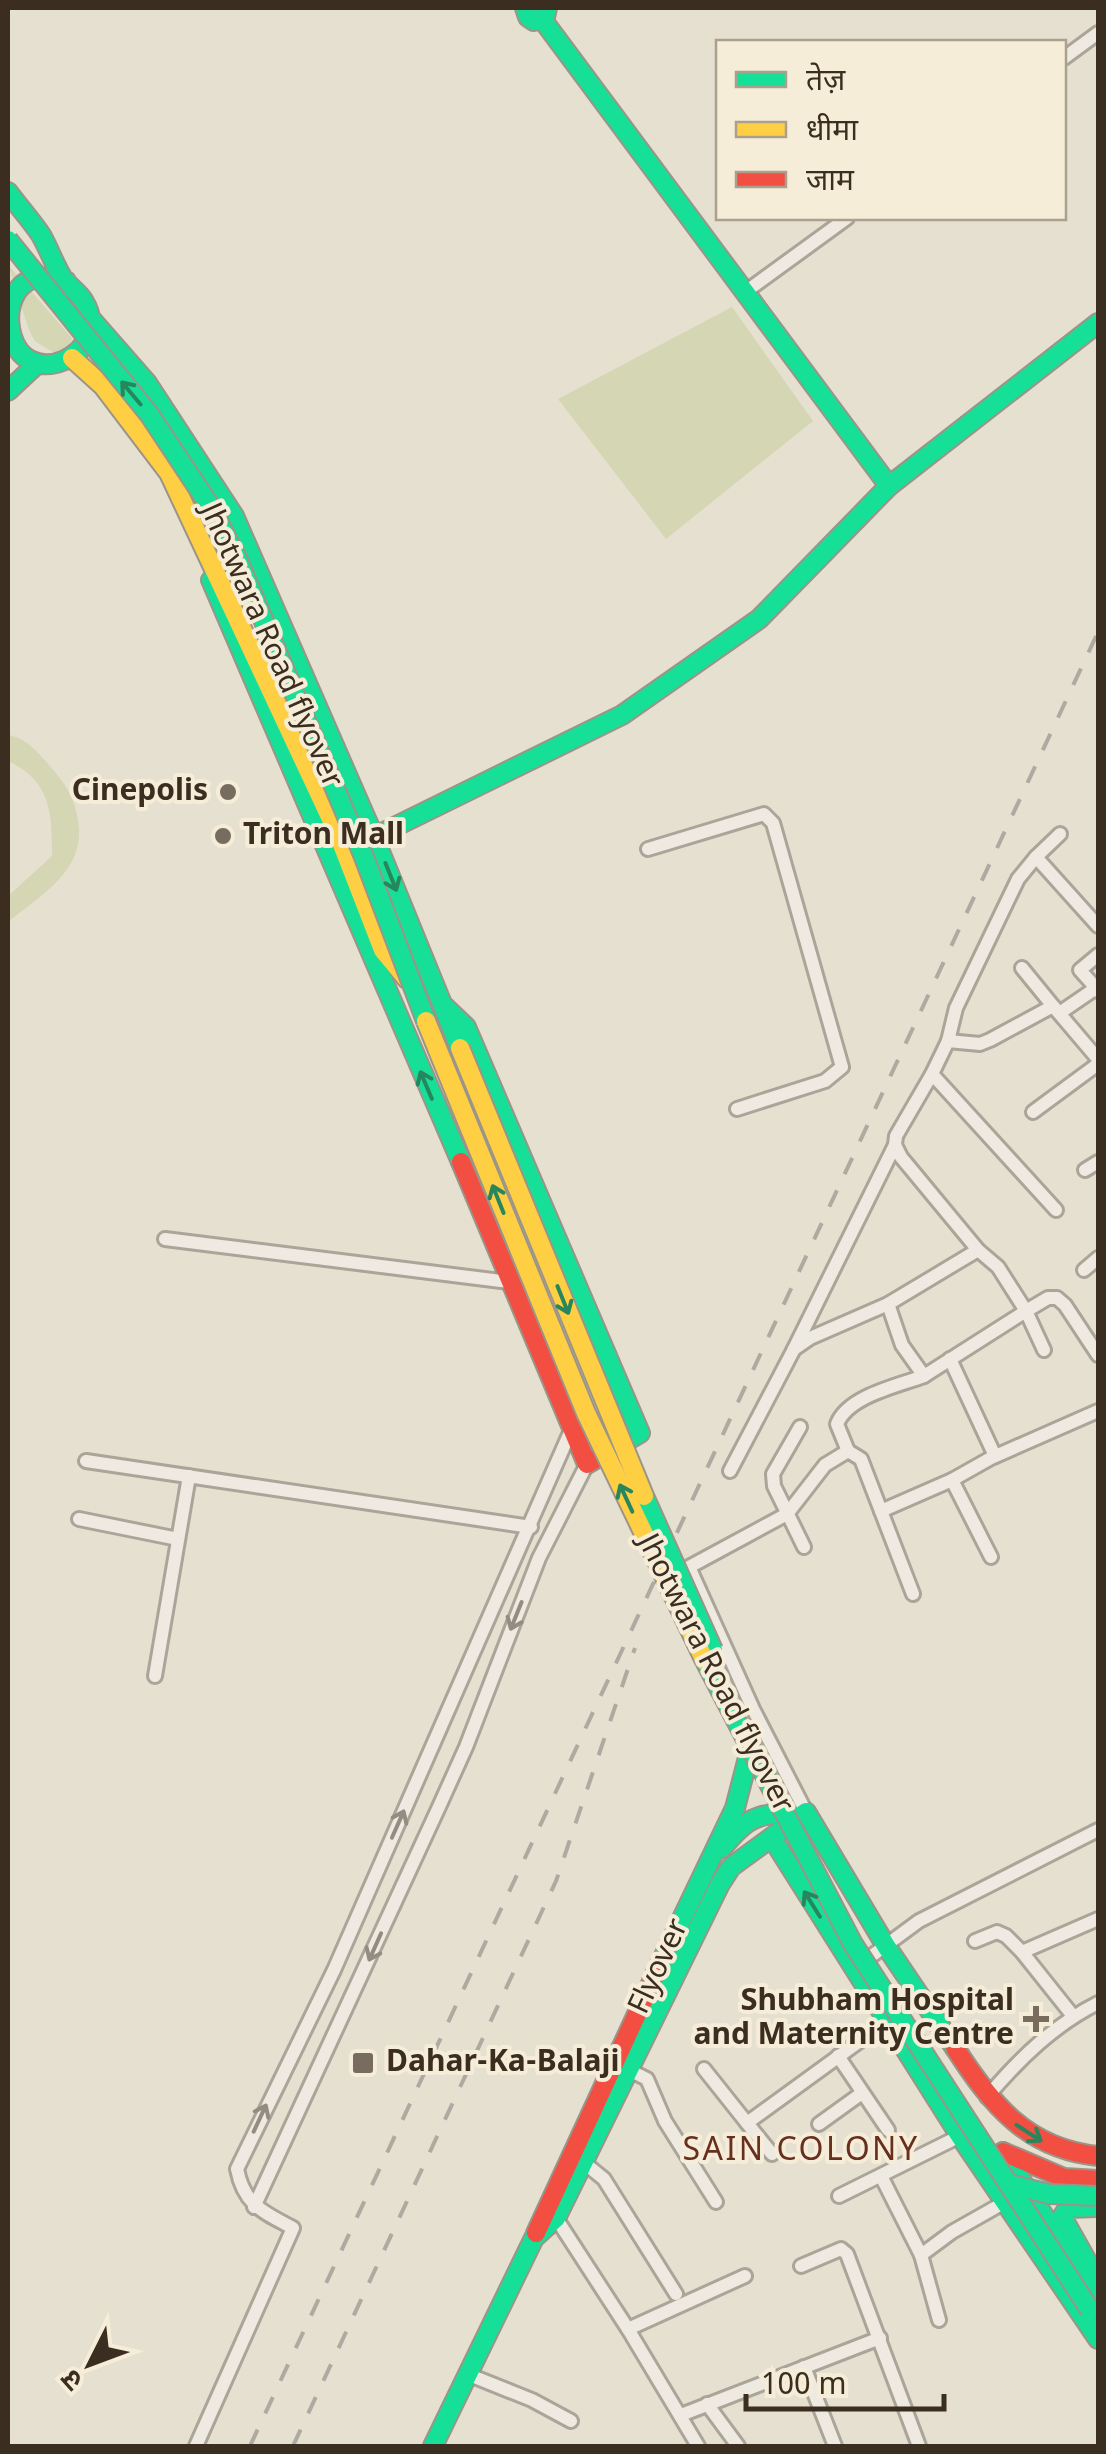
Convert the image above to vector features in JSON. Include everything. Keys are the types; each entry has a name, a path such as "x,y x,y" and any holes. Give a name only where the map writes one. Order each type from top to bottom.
{"main road":[{"path":"525,8 531,19 544,14 744,293 889,486"},
{"path":"8,192 39,232 66,281 88,305 91,320 89,336 72,358 55,365 37,364 18,350 8,334 8,310 16,294 30,280 43,276 66,281"},
{"name":"Jhotwara Road flyover","path":"8,240 149,414 210,506 237,558 364,857 411,985 586,1413 678,1610 853,1944 1007,2193 1098,2322"},
{"name":"Jhotwara Road flyover","path":"91,320 147,383 234,516 374,837 631,1466 718,1662 889,1982 1095,2295"},
{"path":"374,837 622,716 759,619 889,486 1098,323"},
{"path":"72,358 104,386 169,474 211,564 212,587 329,848 587,1464 640,1434 466,1027 442,1003"},
{"path":"8,391 37,364"},
{"name":"Jhotwara Road flyover","path":"211,564 338,834 383,950 411,985"},
{"name":"Flyover","path":"553,2210 717,1840 735,1808 750,1750"},
{"path":"433,2446 534,2238 582,2161 720,1884 731,1867 806,1812 886,1946 987,2097 1032,2136 1063,2149 1098,2156"},
{"name":"Flyover","path":"711,1859 754,1815 785,1814"},
{"path":"772,1838 960,2136 1007,2193 1098,2339"},
{"path":"1003,2152 1064,2178 1098,2180"},
{"path":"1007,2193 1098,2196"},
{"path":"1095,2295 1093,2272 1062,2217 1068,2208 1098,2208"}],"street":[{"path":"1066,56 1098,32"},
{"path":"744,293 844,220"},
{"path":"648,849 764,814 774,823 842,1068 825,1081 737,1109"},
{"path":"730,1471 794,1349 896,1136 932,1074 948,1041 956,1008 1018,879 1060,834"},
{"path":"1036,857 1098,926"},
{"path":"948,1041 980,1044 1097,990 1080,970 1098,954"},
{"path":"1022,968 1098,1062 1033,1112"},
{"path":"932,1074 1056,1210"},
{"path":"895,1145 978,1250 998,1268 1026,1311 1044,1350"},
{"path":"1085,1170 1098,1162"},
{"path":"165,1239 509,1282"},
{"path":"794,1349 810,1338 888,1304 978,1250"},
{"path":"1084,1270 1098,1258"},
{"path":"913,1594 861,1459 848,1451 836,1424 841,1413 924,1376 1048,1298 1065,1304 1098,1355"},
{"path":"888,1304 902,1345 924,1376"},
{"path":"950,1360 995,1456"},
{"path":"881,1511 1098,1410"},
{"path":"800,1427 774,1474 774,1486 804,1547"},
{"path":"196,2446 293,2228 254,2207 241,2186 237,2169 334,1970 532,1527 572,1428"},
{"path":"806,1812 753,1709 689,1567 787,1514 826,1466 848,1451"},
{"path":"86,1461 532,1527"},
{"path":"254,2207 466,1746 540,1558 587,1464"},
{"path":"155,1676 189,1476"},
{"path":"952,1480 990,1558"},
{"path":"79,1519 178,1539"},
{"path":"520,1551 540,1558"},
{"path":"853,1970 920,1922 1098,1830"},
{"path":"1022,1952 1098,1919"},
{"path":"975,1941 997,1932 1006,1936 1073,2016"},
{"path":"987,2097 1017,2061 1073,2016 1098,2002"},
{"path":"746,2124 886,2022"},
{"path":"838,2056 888,2130"},
{"path":"627,2069 647,2079 664,2120 716,2202"},
{"path":"704,2069 772,2154"},
{"path":"819,2124 862,2094"},
{"path":"839,2196 960,2136"},
{"path":"582,2161 604,2178 676,2294"},
{"path":"882,2176 921,2255 940,2320"},
{"path":"921,2255 1007,2193"},
{"path":"553,2210 698,2446"},
{"path":"802,2266 845,2250 919,2446"},
{"path":"628,2329 745,2276"},
{"path":"682,2416 880,2338"},
{"path":"804,2367 834,2446"},
{"path":"467,2374 532,2400 571,2421"},
{"path":"707,2404 738,2446"}],"green space":[{"path":"8,265 72,338 68,348 54,353 35,341"},
{"path":"732,307 813,421 666,539 558,399"},
{"path":"8,735 28,744 60,779 69,792 79,828 74,858 66,871 8,922 8,896 52,856 46,801 33,779 8,761"}],"railway":[{"path":"250,2446 1098,632"},
{"path":"293,2446 556,1881 635,1648"}],"traffic: fast":[{"path":"525,8 534,21 545,17 547,8"},
{"path":"542,19 889,486 1098,323"},
{"path":"8,192 41,235 64,280 67,283 83,300 90,320 88,337 78,351 47,364 31,361 18,349 10,328 15,295 33,279 52,278 59,280 66,281"},
{"path":"8,240 149,414 210,506 237,558 364,857 426,1021"},
{"path":"91,319 147,383 234,516 374,837 460,1048"},
{"path":"8,391 37,364"},
{"path":"374,837 622,715 759,619 889,486"},
{"path":"211,580 461,1162"},
{"path":"445,1007 466,1027 640,1433 611,1450"},
{"path":"644,1496 713,1650"},
{"path":"705,1661 853,1944 1090,2310"},
{"path":"655,1975 735,1808 750,1750"},
{"path":"433,2446 534,2238 556,2218 731,1867 806,1812 886,1946 955,2048"},
{"path":"722,1848 749,1822 765,1815 785,1814"},
{"path":"772,1838 960,2136 1098,2339"},
{"path":"1003,2152 1098,2300"},
{"path":"1009,2184 1049,2194 1098,2196"},
{"path":"1092,2290 1093,2272 1062,2217 1068,2208 1098,2207"}],"traffic: slow":[{"path":"72,358 103,386 169,473 338,834 383,950 407,979"},
{"path":"426,1021 586,1413 705,1661"},
{"path":"460,1048 644,1496"}],"traffic: jam":[{"path":"461,1162 587,1464 611,1450"},
{"path":"536,2233 655,1975"},
{"path":"955,2048 997,2105 1031,2134 1073,2152 1098,2156"},
{"path":"1003,2152 1064,2178 1098,2180"}],"place":[{"name":"Cinepolis","path":"228,792"},
{"name":"Triton Mall","path":"223,836"},
{"name":"Shubham Hospital and Maternity Centre","path":"1036,2019"},
{"name":"Dahar-Ka-Balaji","path":"363,2063"}],"district":[{"name":"SAIN COLONY","path":"801,2152"}]}
